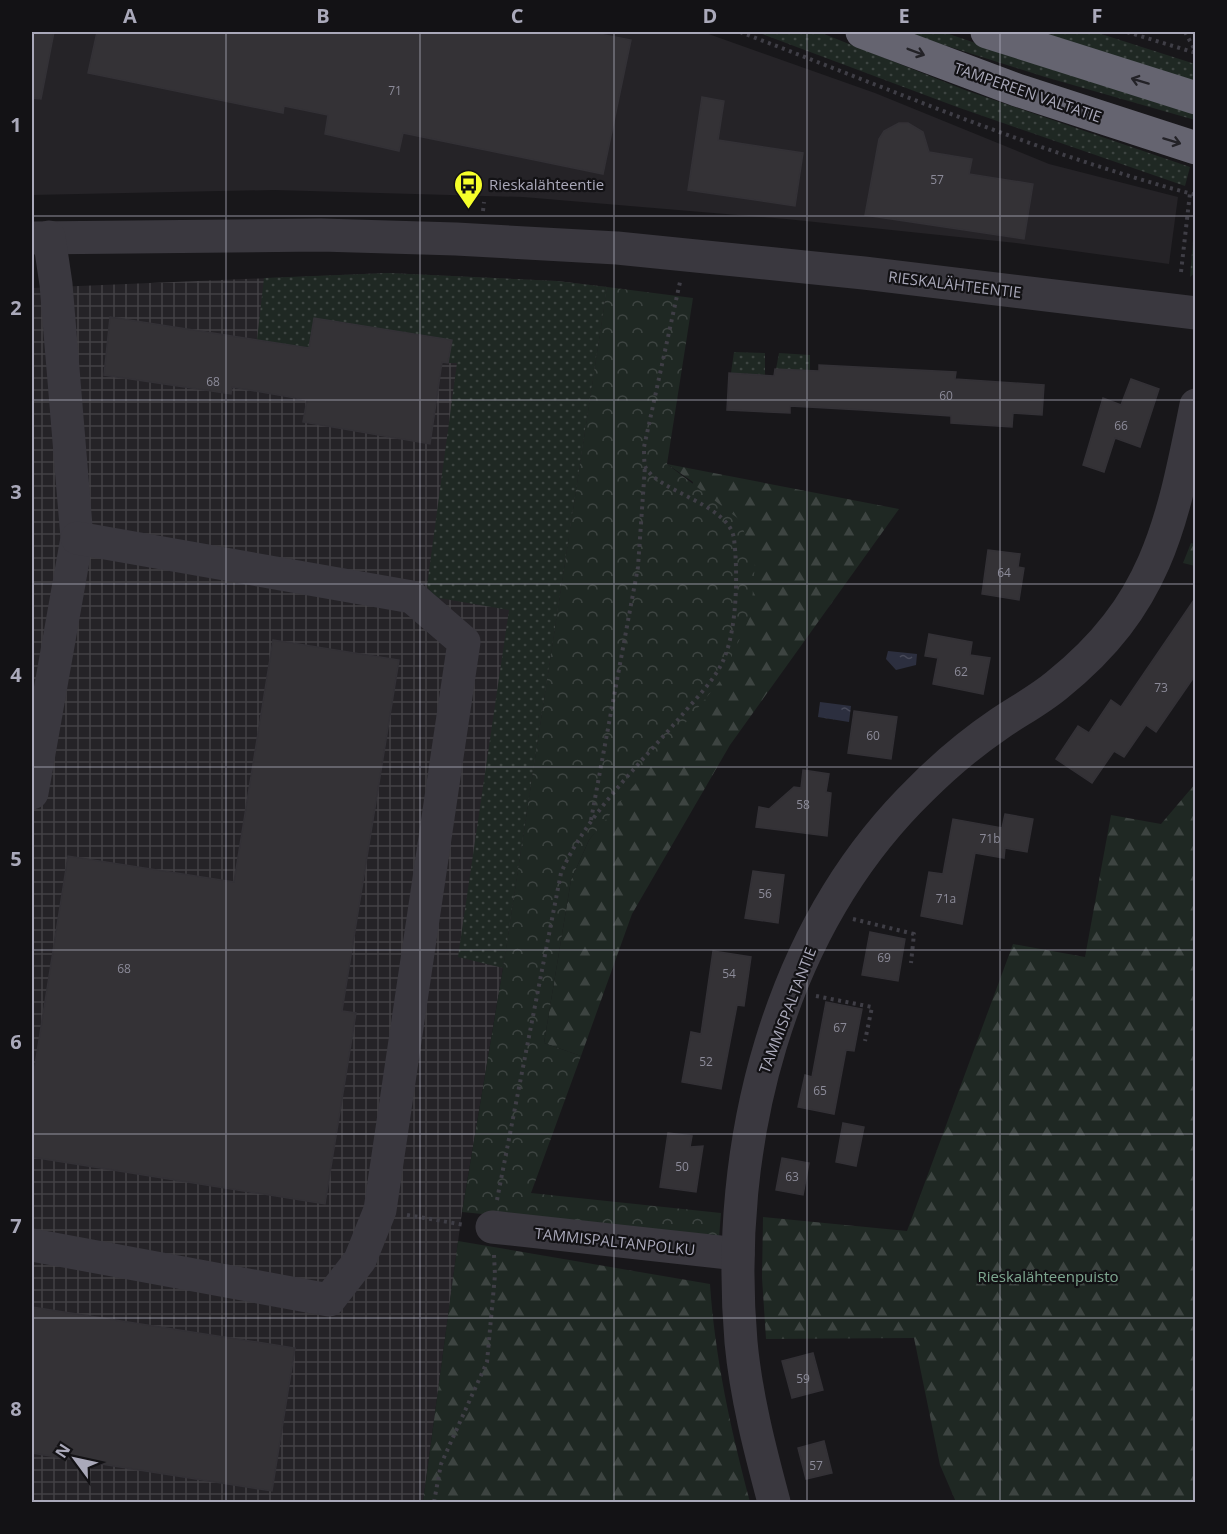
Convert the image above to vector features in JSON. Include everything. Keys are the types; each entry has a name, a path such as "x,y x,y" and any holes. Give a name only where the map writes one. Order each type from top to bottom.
{"highway":[{"name":"TAMPEREEN VALTATIE","path":"862,32 1017,90 1196,148"},
{"path":"987,32 1196,98"}],"street":[{"name":"RIESKALÄHTEENTIE","path":"40,238 355,236 466,239 684,254 864,273 1196,314"},
{"path":"32,793 77,538 56,284 40,238"},
{"name":"TAMMISPALTANTIE","path":"774,1503 748,1394 742,1345 738,1254 741,1197 760,1082 791,992 811,945 863,855 920,790 968,747 1077,668 1094,653 1124,615 1154,566 1168,532 1196,405"},
{"path":"32,1245 329,1300 360,1260 380,1210 464,642 412,597 77,538"},
{"name":"TAMMISPALTANPOLKU","path":"492,1227 738,1254"}],"path":[{"path":"740,32 992,128 1123,174 1196,195"},
{"path":"1127,32 1196,52"},
{"path":"1185,32 1196,52"},
{"path":"1181,272 1190,193"},
{"path":"483,211 484,202"},
{"path":"590,823 638,567 645,465 644,447 684,254"},
{"path":"434,1503 441,1464 487,1362 495,1275 492,1227 557,883 569,853 590,823 705,687 724,658 731,636 735,582 734,536 722,519 699,502 656,477 645,465"},
{"path":"856,920 914,934 910,963"},
{"path":"806,994 872,1007 865,1041"},
{"path":"380,1210 461,1225 492,1227"}],"shaded area":[{"path":"32,32 703,32 875,93 1049,164 1178,197 1169,264 1016,243 786,219 523,197 274,190 32,195"},
{"path":"388,273 557,281 607,287 503,968 462,1212 423,1502 32,1502 32,288"}],"green space":[{"path":"757,32 819,32 965,90 1190,167 1185,186 957,107"},
{"path":"903,32 943,32 1047,67 1195,112 1195,120 1045,77"},
{"path":"1032,32 1095,32 1195,64 1195,82"},
{"path":"1195,216 1195,273 1190,277"},
{"path":"388,273 557,281 607,287 503,968 458,957 509,610 433,597 427,586 457,363 448,363 452,340 314,318 310,341 314,349 257,340 264,278"},
{"path":"607,287 693,298 667,464 740,520 755,563 751,615 720,681 589,840 571,880 544,1043 581,1056 531,1193 721,1213 719,1238 462,1212 503,968"},
{"path":"734,352 765,353 765,375 731,373"},
{"path":"779,353 810,355 810,371 776,369"},
{"path":"667,464 899,509 730,745 632,914 581,1056 544,1043 571,880 589,840 616,805 693,482"},
{"path":"1191,543 1195,544 1195,566 1183,563"},
{"name":"Rieskalähteenpuisto","path":"1195,784 1195,1502 956,1502 940,1465 914,1338 766,1339 762,1278 763,1217 907,1231 1013,944 1085,957 1111,815 1161,824"},
{"path":"458,1241 710,1284 712,1312 725,1394 750,1502 423,1502"}],"water":[{"path":"888,651 917,654 916,665 896,670 886,659"},
{"path":"820,702 851,706 849,722 818,717"}],"building":[{"path":"32,32 54,32 41,99 32,98"},
{"path":"97,32 589,32 631,40 603,174 403,133 399,151 325,134 328,115 284,106 283,113 88,73"},
{"path":"702,97 724,101 718,140 803,153 795,206 688,190"},
{"path":"899,123 908,123 923,132 929,152 972,159 969,174 1033,184 1024,239 865,215 879,139 884,131"},
{"path":"110,317 309,348 314,318 452,340 448,363 442,362 430,444 303,422 307,400 232,387 231,394 104,375"},
{"path":"819,365 956,372 955,379 1044,385 1042,415 1013,413 1012,427 951,423 951,416 862,410 790,406 790,413 727,410 729,373 774,376 775,369 819,371"},
{"path":"1131,379 1159,389 1140,447 1115,438 1104,472 1083,465 1103,398 1121,405"},
{"path":"988,550 1020,554 1018,567 1024,568 1019,600 982,594"},
{"path":"1196,597 1196,674 1156,732 1146,725 1124,757 1114,751 1092,783 1056,759 1078,726 1089,733 1111,700 1121,707"},
{"path":"929,634 972,642 970,655 990,658 983,694 933,684 938,658 925,656"},
{"path":"273,640 399,660 342,1011 356,1013 325,1204 32,1157 32,1084 68,856 234,882"},
{"path":"854,711 897,717 891,759 848,753"},
{"path":"803,770 829,774 826,792 831,793 827,836 756,827 759,807 769,809 794,787 801,788"},
{"path":"1005,814 1033,819 1027,852 1005,848 1004,858 975,853 962,924 921,916 929,872 943,874 953,819 1002,828"},
{"path":"753,871 784,875 778,923 745,918"},
{"path":"870,932 905,939 898,981 862,975"},
{"path":"713,951 751,957 744,1006 737,1005 721,1089 682,1082 691,1032 701,1034"},
{"path":"826,1002 862,1009 854,1051 846,1050 834,1114 798,1107 805,1075 812,1077"},
{"path":"843,1123 864,1127 856,1166 836,1162"},
{"path":"668,1133 692,1136 690,1147 703,1146 696,1192 660,1187"},
{"path":"782,1158 809,1163 803,1195 776,1190"},
{"path":"32,1307 295,1348 272,1491 32,1453"},
{"path":"813,1353 823,1390 792,1398 782,1361"},
{"path":"824,1441 832,1473 806,1479 798,1448"}],"place":[{"name":"Rieskalähteentie","path":"468,210"}]}
